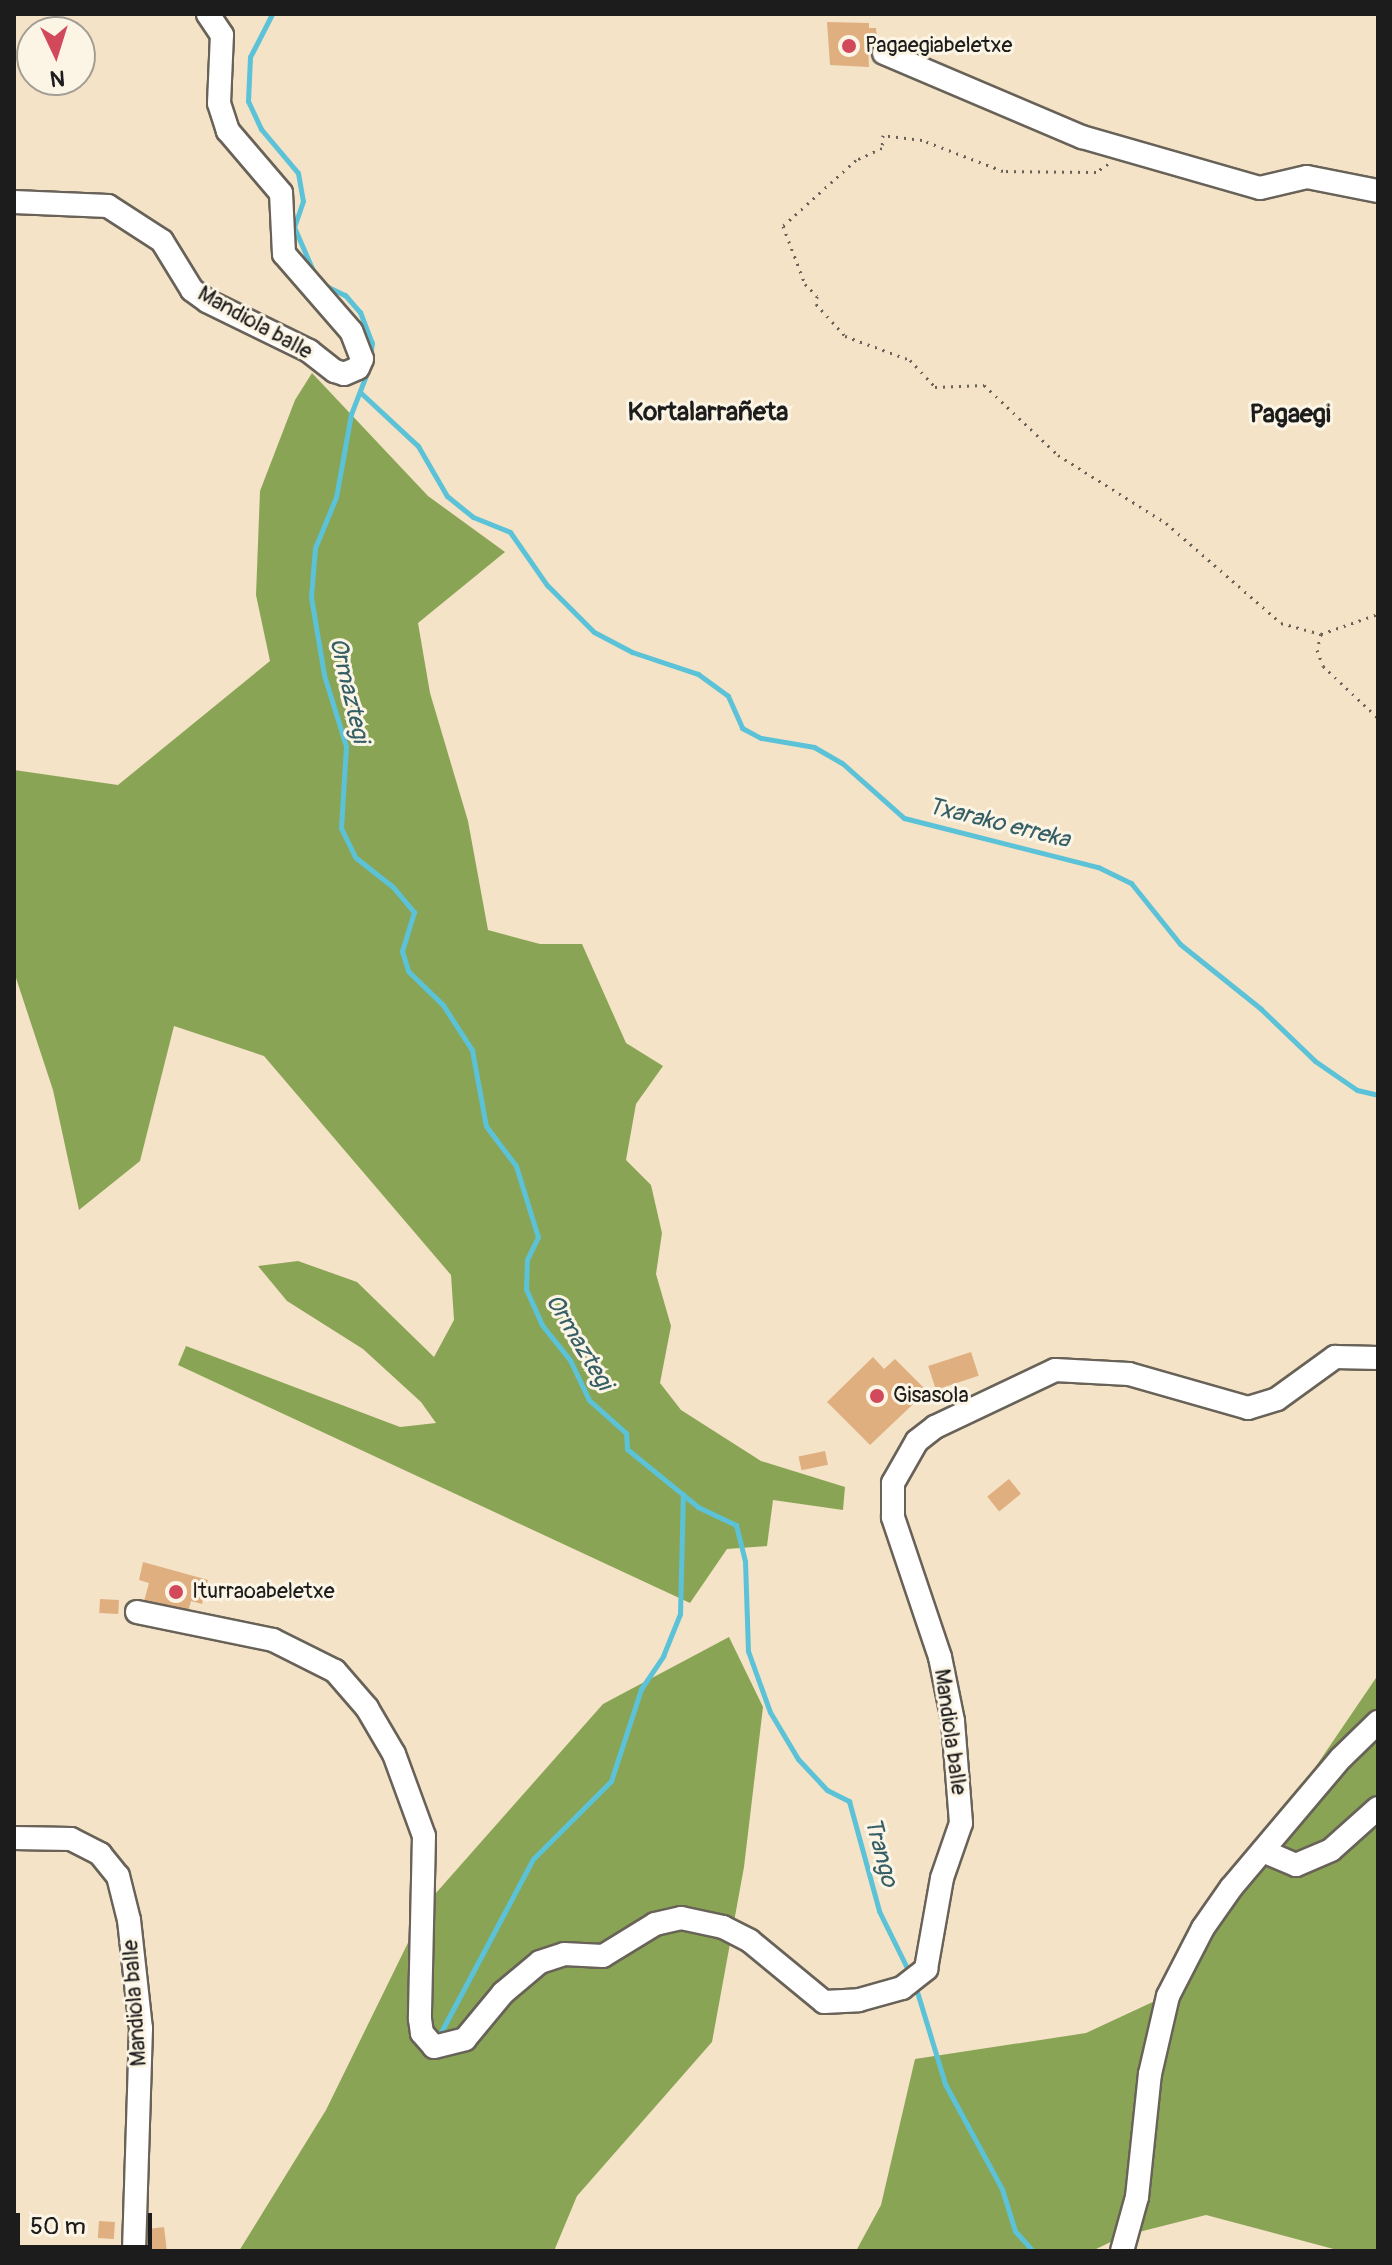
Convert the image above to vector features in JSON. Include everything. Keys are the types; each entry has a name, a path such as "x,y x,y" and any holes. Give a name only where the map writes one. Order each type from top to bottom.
{"street":[{"name":"Mandiola balle","path":"14,202 87,201 120,211 162,241 192,290 207,301 309,351 335,371 344,374 358,368 362,359 351,331 284,254 281,193 228,131 219,103 222,35 208,14"},
{"path":"884,53 1082,137 1260,188 1307,177 1378,191"},
{"name":"Mandiola balle","path":"137,1612 273,1640 335,1671 367,1708 394,1754 424,1836 420,2019 422,2033 434,2047 465,2039 503,1993 540,1962 564,1954 612,1954 655,1924 681,1918 723,1927 750,1941 824,2002 859,2000 902,1988 926,1969 942,1878 961,1823 953,1721 940,1657 893,1517 893,1483 917,1441 935,1427 1055,1370 1129,1374 1248,1408 1277,1399 1335,1357 1378,1358"},
{"path":"1122,2251 1137,2197 1150,2074 1168,1996 1203,1928 1263,1851 1378,1722"},
{"path":"1263,1851 1296,1865 1331,1850 1378,1808"},
{"name":"Mandiola balle","path":"14,1838 71,1839 109,1862 121,1887 141,2028 134,2251"}],"path":[{"path":"1112,161 1096,172 1003,171 922,140 883,135 882,148 856,160 783,226 805,284 817,296 816,304 845,336 910,360 935,387 984,385 1058,455 1166,523 1281,623 1321,634 1378,614"},
{"path":"1321,634 1317,650 1323,666 1378,718"}],"green space":[{"path":"312,373 428,496 505,552 418,623 430,693 468,821 488,930 540,944 582,944 626,1043 663,1066 636,1104 626,1160 651,1185 662,1233 656,1274 671,1326 660,1383 681,1410 761,1461 845,1487 843,1510 773,1500 767,1546 727,1549 690,1603 178,1365 186,1346 400,1427 436,1423 421,1402 363,1349 287,1301 258,1266 298,1261 357,1282 434,1357 454,1320 451,1275 264,1056 174,1026 140,1161 79,1210 53,1090 14,972 14,770 118,785 270,661 256,595 260,491 295,400"},
{"path":"729,1637 763,1707 744,1867 712,2042 577,2196 554,2251 239,2251 326,2110 428,1902 603,1704"},
{"path":"1378,1675 1378,2251 1341,2251 1206,2215 1123,2236 1092,2251 856,2251 881,2205 915,2059 1086,2033 1157,2000"}],"building":[{"name":"Pagaegiabeletxe","path":"827,22 869,23 869,28 876,28 878,48 868,44 869,67 830,65"},
{"path":"971,1352 979,1376 936,1390 928,1366"},
{"name":"Gisasola","path":"873,1357 884,1369 895,1359 927,1391 870,1445 827,1402"},
{"path":"825,1451 828,1465 802,1470 799,1457"},
{"path":"1009,1479 1021,1494 999,1511 987,1497"},
{"name":"Iturraoabeletxe","path":"143,1562 208,1580 202,1604 191,1601 186,1619 142,1608 149,1583 139,1580"},
{"path":"100,1599 119,1600 118,1614 99,1613"},
{"path":"99,2221 115,2222 114,2239 98,2238"},
{"path":"164,2227 167,2251 147,2251 144,2229"}],"waterway":[{"name":"Ormaztegi","path":"272,14 250,57 248,101 261,129 298,173 303,201 294,227 314,273"},
{"name":"Ormaztegi","path":"322,284 345,295 360,312 372,343 370,356"},
{"name":"Ormaztegi","path":"368,370 351,414 336,497 315,548 311,597 324,675 346,746 341,828 355,857 393,887 414,912 402,951 408,971 443,1005 472,1050 486,1126 516,1166 538,1237 527,1260 526,1289 542,1325 570,1360 589,1400 626,1433 627,1449 698,1507 736,1525 745,1561 748,1651 770,1712 798,1759 827,1790 849,1801 879,1911 909,1972"},
{"name":"Txarako erreka","path":"361,393 418,446 447,496 473,517 510,532 547,585 594,632 632,652 698,674 728,696 742,728 761,738 814,747 842,763 904,818 1098,867 1131,883 1180,944 1261,1009 1315,1061 1357,1090 1378,1095"},
{"path":"441,2032 533,1859 611,1781 641,1689 663,1656 680,1614 683,1494"},
{"name":"Trango","path":"915,1985 945,2084 1002,2189 1015,2231 1033,2251"}],"place":[{"name":"Pagaegiabeletxe","path":"849,46"},
{"name":"Gisasola","path":"877,1396"},
{"name":"Iturraoabeletxe","path":"176,1592"}],"district":[{"name":"Kortalarrañeta","path":"708,413"},
{"name":"Pagaegi","path":"1290,415"}]}
